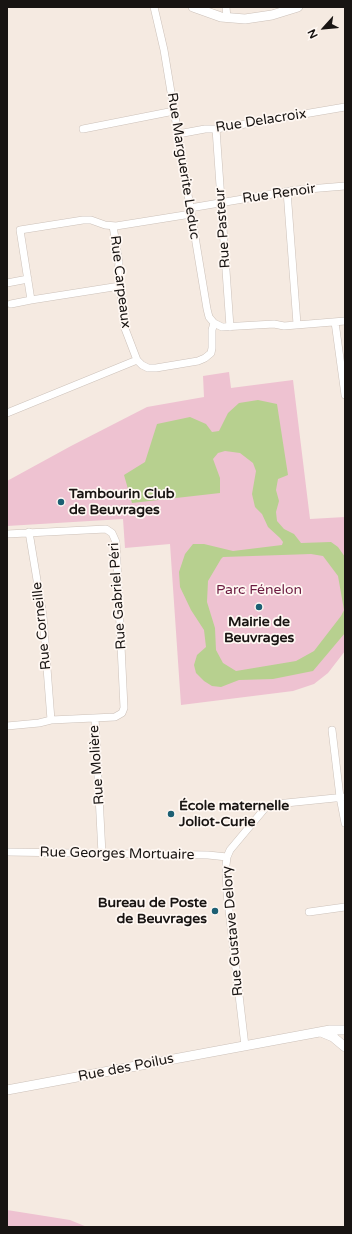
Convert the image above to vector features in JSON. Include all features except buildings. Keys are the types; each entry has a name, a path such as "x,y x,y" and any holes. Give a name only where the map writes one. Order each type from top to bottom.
{"street":[{"name":"Rue Marguerite Leduc","path":"154,7 164,50 207,309 209,317 214,323"},
{"path":"193,7 206,13 226,18 255,18 277,14 298,7"},
{"path":"226,7 226,18"},
{"name":"Rue Delacroix","path":"178,134 345,107"},
{"path":"83,129 174,111"},
{"name":"Rue Pasteur","path":"216,129 230,327"},
{"name":"Rue Renoir","path":"113,226 190,211 221,203 287,191 345,186"},
{"path":"287,191 297,324"},
{"name":"Rue Carpeaux","path":"28,279 20,230 80,220 91,220 113,226 119,262 124,326 137,360"},
{"path":"7,283 28,279 31,300"},
{"path":"11,304 120,286"},
{"path":"7,413 137,360 142,365 152,368 202,360 208,356 212,348 212,330 214,323 222,327 230,327 274,324 284,326 345,321"},
{"path":"335,322 345,395"},
{"name":"Rue Gabriel Péri","path":"7,534 106,529 112,533 116,539 124,708 122,713 118,716 95,718"},
{"name":"Rue Corneille","path":"29,532 43,616 51,720"},
{"name":"Rue Molière","path":"7,726 39,723 51,720 95,718 102,854"},
{"path":"332,730 345,823"},
{"name":"Rue Gustave Delory","path":"245,1046 227,893 227,857 230,850 266,807 276,804 342,797"},
{"name":"Rue Georges Mortuaire","path":"7,852 208,855 227,857"},
{"path":"309,912 345,907"},
{"name":"Rue des Poilus","path":"7,1090 333,1029 345,1030"},
{"path":"321,1032 336,1038 345,1047"}],"green space":[{"name":"Parc Fénelon","path":"229,372 231,388 293,380 310,519 345,517 345,651 328,673 314,684 293,691 181,705 170,544 125,548 123,519 7,526 7,481 147,407 204,397 203,376"},
{"path":"7,1210 70,1220 87,1227 7,1227"}],"shaded area":[{"path":"258,400 277,404 288,475 278,479 276,490 279,501 276,512 277,521 284,529 294,534 301,543 331,542 338,547 345,557 345,633 313,671 273,679 239,680 221,687 212,686 196,673 194,665 197,655 206,647 204,630 191,610 180,587 179,572 185,554 193,544 204,544 233,551 282,545 283,542 268,527 262,514 255,507 252,494 256,471 253,463 240,453 225,451 218,453 213,459 220,478 220,493 132,503 124,475 145,462 157,424 190,417 206,424 212,432 219,431 228,413 239,403","holes":["311,554 323,556 338,576 344,610 314,651 296,661 236,671 223,663 216,650 215,628 207,602 208,581 221,559 223,557"]}],"place":[{"name":"Tambourin Club de Beuvrages","path":"61,502"},
{"name":"Mairie de Beuvrages","path":"259,607"},
{"name":"École maternelle Joliot-Curie","path":"171,814"},
{"name":"Bureau de Poste de Beuvrages","path":"215,911"}]}
